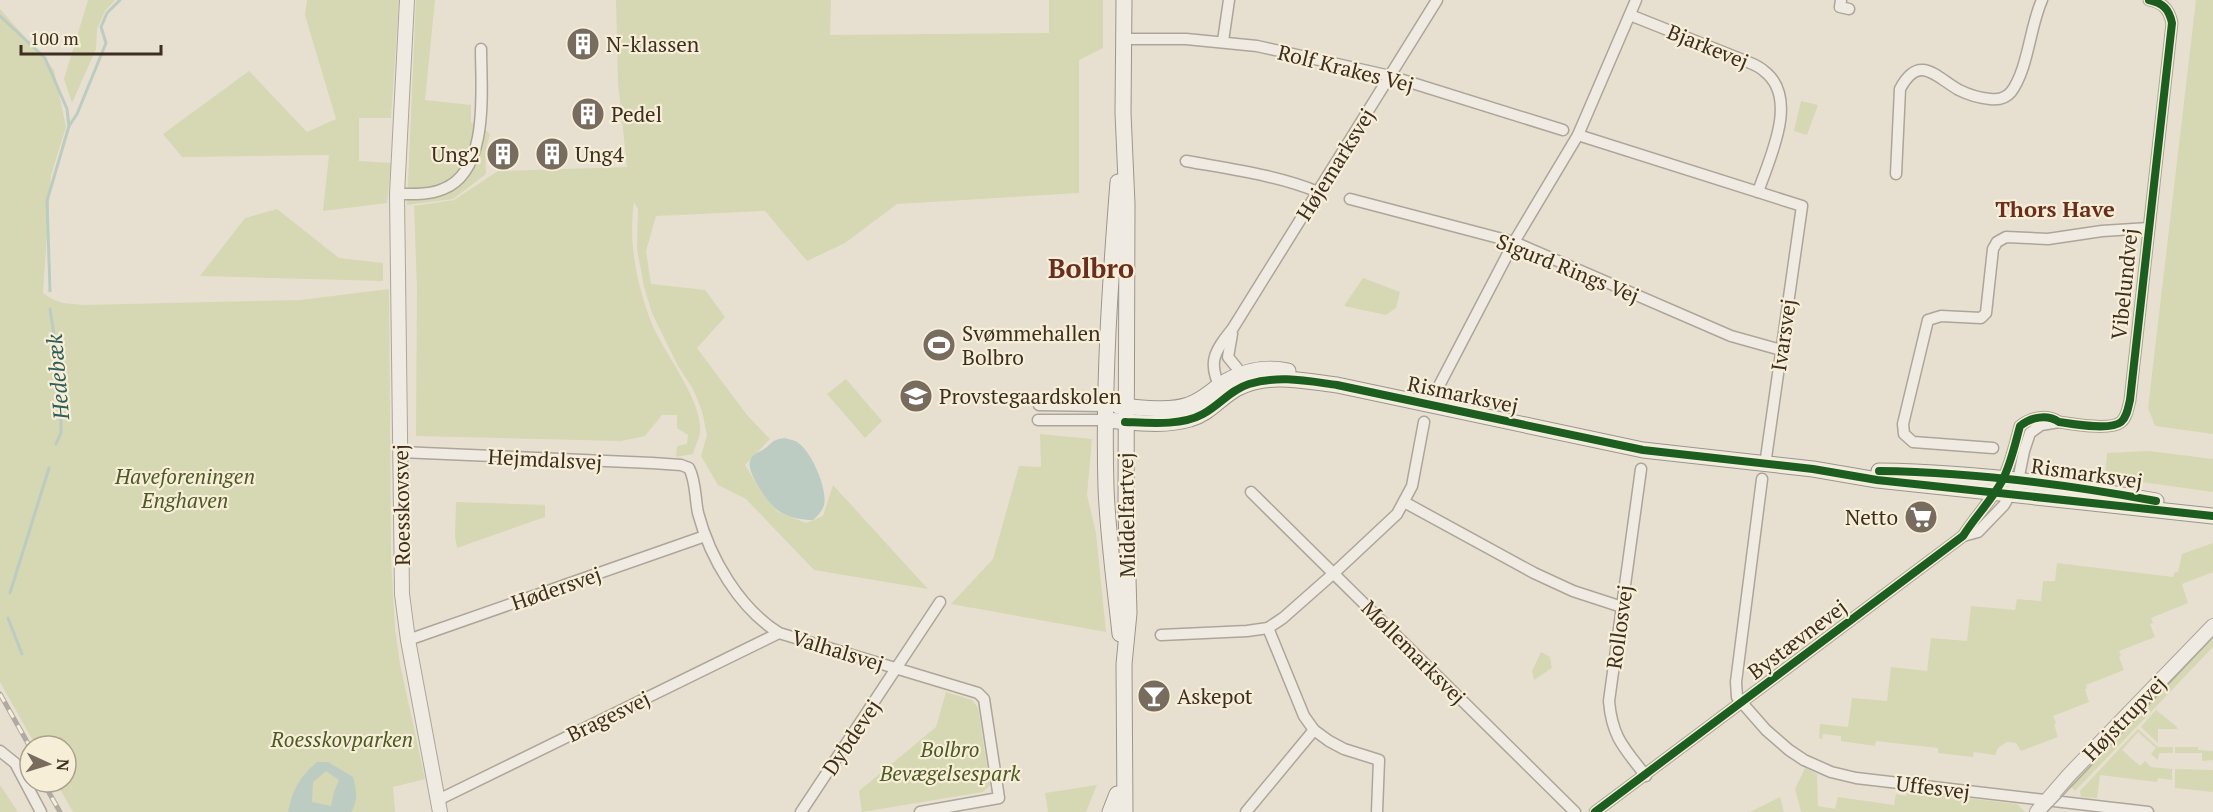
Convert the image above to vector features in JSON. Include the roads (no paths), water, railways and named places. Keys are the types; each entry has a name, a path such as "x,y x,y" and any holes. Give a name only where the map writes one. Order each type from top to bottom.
{"main road":[{"name":"Middelfartvej","path":"1124,0 1123,113 1127,204 1119,415 1106,491 1124,664"},
{"name":"Middelfartvej","path":"1123,113 1110,277 1129,613 1124,664 1125,812"},
{"name":"Rismarksvej","path":"1119,415 1186,406 1230,387 1262,369 1278,369 1337,385 1429,405 1643,450 1763,472 1813,470 1938,473 2007,486 2213,516"},
{"path":"1119,415 1134,591 1129,613"},
{"name":"Rismarksvej","path":"1813,470 1916,484 2007,486 2105,492 2213,509"},
{"path":"1112,812 1117,794 1124,717"}],"street":[{"name":"Roesskovsvej","path":"407,0 398,194 402,594 408,640 439,806"},
{"path":"1223,41 1229,0"},
{"name":"Højemarksvej","path":"1233,328 1228,357 1237,368 1230,387 1215,375 1214,357 1217,349 1233,328 1437,0"},
{"path":"1429,405 1514,243 1578,135 1636,0"},
{"path":"1896,174 1900,89 1906,77 1913,72 1923,70 1979,98 1994,100 2003,98 2009,94 2017,82 2042,0"},
{"name":"Vibelundvej","path":"2007,486 2020,426 2026,421 2038,417 2055,419 2059,422 2110,427 2121,422 2127,413 2172,23 2170,13 2163,6 2149,0"},
{"name":"Bjarkevej","path":"1630,15 1748,62 1765,71 1773,80 1780,95 1781,116 1758,192"},
{"name":"Rolf Krakes Vej","path":"1124,39 1186,39 1257,46 1390,76 1563,130"},
{"path":"398,194 429,193 446,189 458,179 468,165 480,128 481,49"},
{"path":"1578,135 1758,192"},
{"path":"1186,161 1243,171 1318,192"},
{"name":"Ivarsvej","path":"1742,703 1737,697 1736,682 1763,472 1802,206 1758,192"},
{"name":"Sigurd Rings Vej","path":"1350,199 1514,243 1731,336 1781,350"},
{"path":"1993,448 1912,442 1904,434 1903,424 1928,320 1941,316 1981,318 1986,313 1993,249 2001,239 2006,237 2048,239 2102,231 2149,228"},
{"path":"1039,405 1119,415"},
{"path":"1038,420 1119,415"},
{"path":"1161,635 1247,631 1268,628 1283,618 1397,514 1412,486 1424,422"},
{"name":"Hejmdalsvej","path":"400,452 681,465 689,468"},
{"name":"Valhalsvej","path":"689,468 698,511 714,559 760,619 779,633 978,693 984,699 999,798 920,812"},
{"name":"Rollosvej","path":"1641,469 1609,701 1611,723 1618,740 1646,776"},
{"name":"Bystævnevej","path":"1963,536 1978,532 1998,513 2007,486"},
{"name":"Bystævnevej","path":"1594,812 1646,776 1963,536 2007,486"},
{"name":"Møllemarksvej","path":"1251,492 1576,812"},
{"path":"1404,502 1534,573 1573,591 1622,607"},
{"name":"Hødersvej","path":"408,640 705,536"},
{"name":"Dybdevej","path":"801,812 940,602"},
{"name":"Højstrupvej","path":"2037,812 2213,626"},
{"path":"1268,628 1304,716 1314,730 1344,749 1379,760 1377,812"},
{"name":"Bragesvej","path":"439,806 779,633"},
{"name":"Bystævnevej","path":"1742,703 1766,730"},
{"path":"1246,812 1314,730"},
{"name":"Uffesvej","path":"1766,730 1804,760 1831,772 1847,776 2148,812"},
{"path":"0,751 15,763 41,812"},
{"path":"1576,812 1585,808 1594,812"}],"waterway":[{"path":"69,126 77,114 106,43 101,27 107,13 120,0"},
{"name":"Hedebæk","path":"0,16 45,58 67,109 69,126 47,201 50,291"},
{"name":"Hedebæk","path":"50,309 61,380 61,433 56,444"},
{"name":"Hedebæk","path":"10,593 49,468"},
{"name":"Hedebæk","path":"8,618 22,654"}],"tram line":[{"path":"2047,812 2213,637"}],"railway":[{"path":"0,694 23,734"},
{"path":"50,794 60,812"}],"place":[{"name":"N-klassen","path":"583,44"},
{"name":"Pedel","path":"588,114"},
{"name":"Ung2","path":"503,154"},
{"name":"Ung4","path":"552,154"},
{"name":"Svømmehallen Bolbro","path":"939,345"},
{"name":"Provstegaardskolen","path":"916,396"},
{"name":"Netto","path":"1921,517"},
{"name":"Askepot","path":"1154,696"}],"district":[{"name":"Thors Have","path":"2055,208"},
{"name":"Bolbro","path":"1091,268"}],"park label":[{"name":"Haveforeningen Enghaven","path":"185,488"},
{"name":"Roesskovparken","path":"342,739"},
{"name":"Bolbro Bevægelsespark","path":"950,761"}]}
